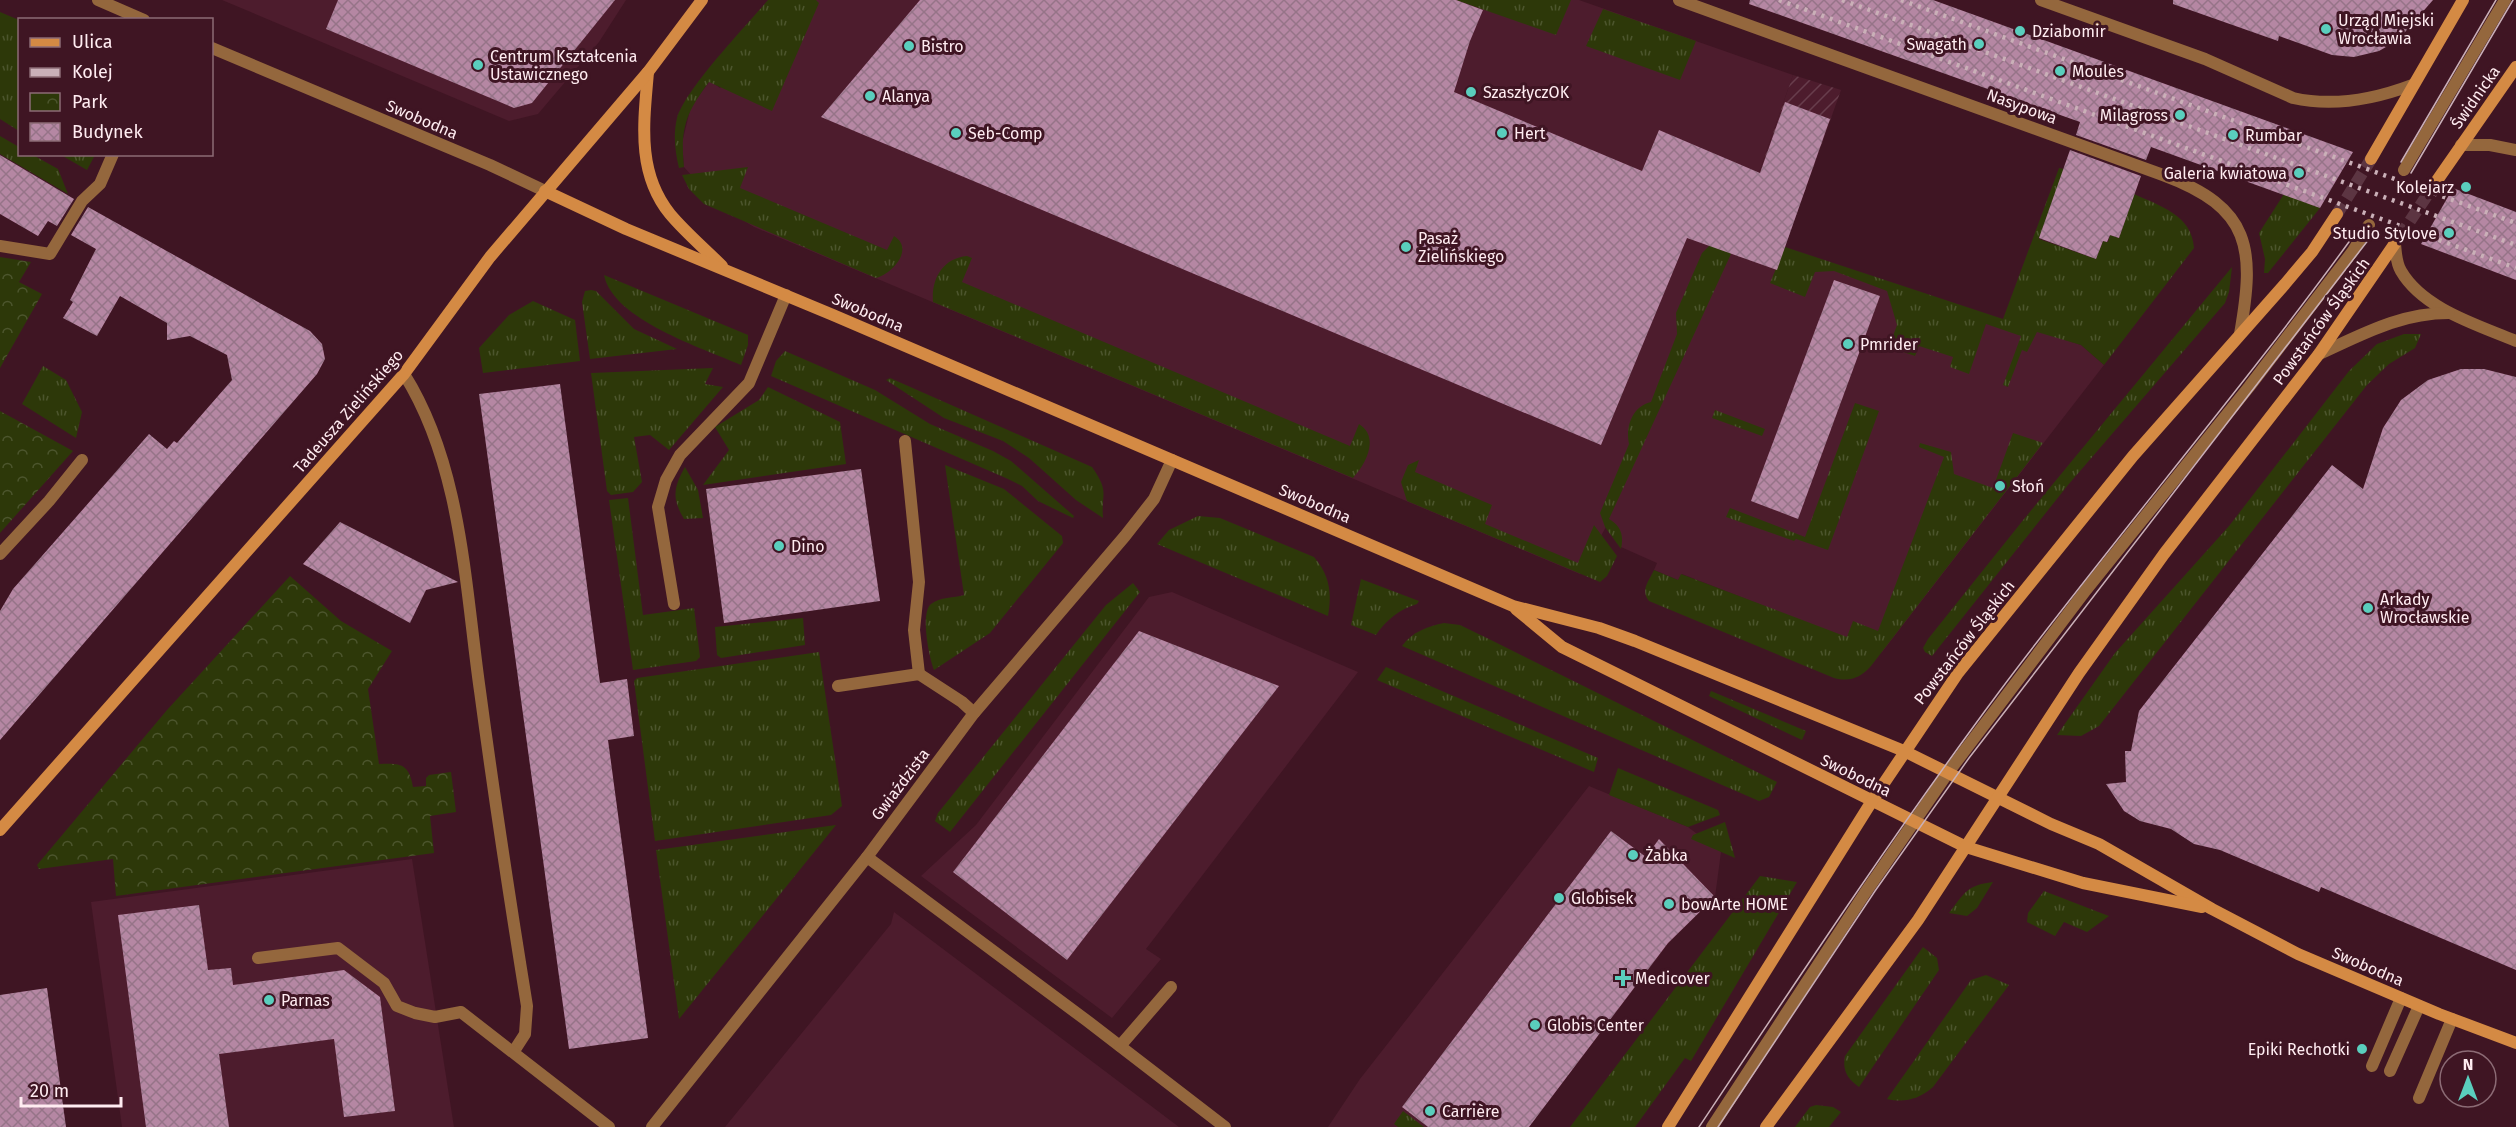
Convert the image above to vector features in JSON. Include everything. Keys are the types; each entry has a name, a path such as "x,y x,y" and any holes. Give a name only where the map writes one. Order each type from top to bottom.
{"street":[{"path":"98,0 139,18"},
{"name":"Tadeusza Zielińskiego","path":"0,830 404,374 490,257 648,72 702,0"},
{"name":"Nasypowa","path":"1682,0 2185,183 2202,192 2231,215 2246,250 2246,302 2240,334"},
{"path":"2041,0 2205,59 2293,98 2311,101 2373,98 2412,85"},
{"path":"2371,159 2463,0"},
{"path":"2404,170 2505,0"},
{"name":"Swobodna","path":"213,48 490,165 626,229 786,295 1513,606 1599,628 1635,640 1904,752 1998,799 2099,844 2212,909 2298,954 2420,1006 2516,1043"},
{"name":"Świdnicka","path":"2461,145 2516,67"},
{"path":"648,72 643,134 651,182 670,214 727,271"},
{"path":"2436,182 2461,145 2513,149"},
{"path":"0,246 50,254 82,201 100,184 112,156"},
{"name":"Powstańców Śląskich","path":"1668,1127 1872,801 1958,673 2118,474 2305,260 2337,214"},
{"path":"1712,1127 1947,774 2086,590 2249,387 2353,251 2369,225"},
{"name":"Powstańców Śląskich","path":"1766,1127 1918,920 1998,799 2042,727 2164,554 2319,354 2398,240 2397,263 2402,272 2431,300 2449,313"},
{"path":"674,604 658,507 666,480 680,455 749,383 786,295"},
{"path":"2319,354 2410,316 2449,313 2516,341"},
{"path":"404,374 423,408 448,476 470,608 496,807 527,1006 525,1034 514,1051"},
{"path":"905,441 920,582 914,630 919,674"},
{"path":"0,554 49,501 82,460"},
{"name":"Gwiaździsta","path":"652,1127 867,857 974,713 1154,499 1172,460"},
{"name":"Swobodna","path":"1513,606 1562,647 1966,847 2083,883 2212,909"},
{"path":"838,686 919,674 962,702 974,713"},
{"path":"867,857 1225,1127"},
{"path":"258,958 338,948 384,983 397,1006 435,1017 461,1012 609,1127"},
{"path":"1120,1046 1171,987"},
{"path":"2372,1066 2401,998"},
{"path":"2390,1071 2420,1006"},
{"path":"2419,1098 2452,1019"}],"shaded area":[{"name":"Centrum Kształcenia Ustawicznego","path":"222,0 626,0 599,42 538,114 509,121"},
{"path":"795,0 1579,0 1793,75 1738,233 2081,345 2104,365 1882,652 1682,574 1678,580 1654,570 1657,563 1621,547 1607,525 1580,574 754,227 716,203 684,167 682,143 691,106 710,81 720,88"},
{"path":"1793,75 1841,90 1777,269 1731,254"},
{"path":"1172,592 1358,672 1146,949 1161,959 1112,1018 921,876 976,825 1149,597"},
{"name":"Globis Center","path":"1589,786 1688,827 1721,852 1715,897 1668,944 1529,1127 1328,1127 1360,1079"},
{"name":"Parnas","path":"412,859 454,1127 122,1127 91,902"},
{"path":"894,912 1179,1127 725,1127 891,924"}],"green space":[{"path":"768,0 816,0 819,3 772,111 709,82 686,122 683,142 684,167 679,168 675,131 677,118 683,105 704,74"},
{"path":"1456,0 1571,0 1556,35"},
{"path":"1603,9 1696,41 1680,80 1586,46"},
{"path":"0,12 18,20 18,130 0,119"},
{"path":"0,136 18,146 18,156 35,156 58,169 68,194 0,154"},
{"path":"63,156 94,156 87,170"},
{"path":"748,167 740,188 887,250 894,236 900,241 902,247 899,260 889,272 876,278 704,204 689,189 682,175"},
{"path":"2059,168 2064,169 2039,239 2096,259 2103,241 2108,242 2110,235 2119,238 2134,194 2173,213 2187,227 2192,237 2194,248 2104,365 2081,345 2037,332 2027,352 2022,350 2008,387 2003,385 2021,336 1986,324 1969,374 1950,367 1953,357 1919,346 1915,356 1889,347 1897,325 1887,291 1834,271 1815,272 1805,297 1770,283 1785,247 2003,319"},
{"path":"2284,194 2320,208 2268,273 2264,273 2265,259 2259,233"},
{"path":"1715,240 1731,254 1609,519 1621,531 1621,549 1605,527 1600,513 1629,444 1629,424 1639,408 1651,402 1677,334 1676,313 1702,253"},
{"path":"967,256 972,258 962,282 1350,446 1359,424 1369,436 1369,451 1366,458 1353,478 933,302 934,285 940,271 951,261"},
{"path":"0,257 31,262 19,282 42,294 0,368"},
{"path":"2232,267 2229,292 2225,303 2068,485 1932,656 1925,652 1923,648 1928,639"},
{"path":"604,275 748,335 748,345 741,365 683,341 641,319 624,306 611,291"},
{"path":"585,291 596,291 634,329 677,349 590,359 582,302"},
{"path":"533,301 575,320 580,361 483,373 479,348 509,315"},
{"path":"2404,334 2421,334 2415,348 2389,364 2367,385 2099,726 2081,736 2057,735 2115,653 2229,526 2349,371 2377,344"},
{"path":"785,351 875,390 930,424 1011,461 1074,516 1073,518 1038,501 1022,486 1008,479 771,376 776,361"},
{"path":"43,366 66,380 82,412 76,438 22,404"},
{"path":"713,368 705,384 723,387 669,450 650,435 634,437 642,482 633,492 611,495 607,491 591,373"},
{"path":"890,378 1092,467 1104,492 1103,518 1076,500 1029,458 1003,441 944,418 886,380"},
{"path":"768,387 840,422 846,464 703,485 729,450 715,427 759,400"},
{"path":"1855,403 1879,411 1828,550 1796,539 1794,541 1726,517 1730,508 1805,537"},
{"path":"1715,410 1765,429 1762,436 1712,418"},
{"path":"0,411 73,451 0,533"},
{"path":"2013,433 2043,443 1871,666 1859,676 1845,680 1834,678 1649,601 1646,597 1645,589 1654,570 1678,580 1681,574 1847,637 1853,621 1878,631 1944,457 1919,447 1920,443 1951,452 1954,474 1993,488"},
{"path":"1419,460 1415,472 1492,505 1485,524 1578,563 1594,525 1617,556 1607,576 1600,582 1407,501 1401,482 1408,465"},
{"path":"945,465 1004,489 1062,536 1063,543 990,633 934,670 926,636 928,609 931,604 939,600 964,595"},
{"path":"685,467 698,490 703,518 684,519 677,505 676,487"},
{"path":"628,498 643,615 694,608 700,657 696,661 633,670 609,500"},
{"path":"1198,516 1220,518 1314,557 1327,578 1330,600 1328,616 1157,544 1169,530"},
{"path":"290,576 341,621 392,651 368,689 379,764 402,766 409,773 413,787 426,786 426,778 429,775 451,772 456,812 430,816 434,853 116,896 113,859 39,869 37,865 167,710"},
{"path":"1361,579 1419,601 1394,616 1376,635 1351,625"},
{"path":"1133,583 1140,592 950,832 935,821 938,813 1106,605"},
{"path":"803,618 805,645 721,658 717,655 715,627"},
{"path":"1444,623 1460,625 1777,782 1769,797 1759,801 1402,646 1421,630"},
{"path":"819,652 842,806 831,815 655,841 634,681 637,678"},
{"path":"1386,667 1598,758 1594,772 1377,680"},
{"path":"1711,691 1806,731 1802,740 1709,696"},
{"path":"1618,768 1718,810 1720,815 1688,827 1609,795"},
{"path":"1725,822 1735,858 1691,839 1693,835"},
{"path":"836,825 679,1019 656,850"},
{"path":"1760,876 1797,882 1691,1061 1685,1058 1635,1127 1570,1127"},
{"path":"1993,882 1977,908 1967,916 1949,913 1966,891 1977,885"},
{"path":"2044,891 2109,916 2087,932 2064,922 2055,936 2027,922 2028,913"},
{"path":"1923,947 1937,958 1939,970 1859,1087 1847,1074 1844,1066 1845,1056"},
{"path":"1986,975 2009,985 1933,1087 1912,1099 1887,1099 1971,980"},
{"path":"1816,1105 1833,1107 1841,1112 1829,1127 1795,1127 1810,1107"},
{"path":"1403,1111 1424,1127 1398,1127 1394,1124"}],"building":[{"name":"Centrum Kształcenia Ustawicznego","path":"338,0 615,0 532,103 514,108 326,29"},
{"name":"Pasaż Zielińskiego","path":"920,0 1456,0 1483,10 1470,41 1454,92 1642,171 1659,130 1760,173 1785,102 1830,119 1777,270 1687,238 1601,445 821,117"},
{"path":"1750,0 1933,0 2353,152 2320,208 2151,147 2146,160 2076,135 2080,122 1749,4"},
{"name":"Urząd Miejski Wrocławia","path":"2173,0 2433,0 2398,40 2379,51 2354,57 2332,55 2279,36 2278,41 2173,4"},
{"path":"2070,150 2141,176 2119,238 2110,235 2107,242 2103,241 2096,259 2039,238"},
{"path":"0,155 74,199 57,226 48,221 38,236 0,214"},
{"path":"2453,188 2516,212 2516,280 2421,244"},
{"path":"88,207 310,331 322,344 325,359 317,374 0,740 0,611 13,589 149,434 167,449 174,441 177,443 232,380 227,355 190,336 167,340 167,323 120,296 97,336 63,318 73,302 70,300 96,249 71,235"},
{"path":"1834,280 1880,296 1798,519 1751,501"},
{"name":"Arkady Wrocławskie","path":"2461,369 2484,369 2516,377 2516,970 2321,887 2319,892 2220,850 2194,844 2171,829 2140,821 2124,811 2106,784 2126,782 2125,751 2131,751 2139,711 2332,465 2363,489 2383,428 2401,400 2428,380"},
{"path":"560,384 600,683 627,679 634,736 608,740 648,1038 569,1049 479,394"},
{"name":"Dino","path":"861,469 880,601 724,623 706,489"},
{"path":"340,522 458,582 426,590 410,623 303,564"},
{"path":"1139,631 1279,686 1067,960 953,872"},
{"name":"Globis Center","path":"1611,831 1646,857 1659,839 1715,897 1668,943 1529,1127 1428,1127 1402,1107"},
{"path":"199,905 208,970 231,968 233,985 344,970 380,997 395,1111 344,1117 334,1039 219,1054 229,1127 146,1127 118,915"},
{"path":"47,988 66,1127 0,1127 0,995"}],"tunnel":[{"path":"2337,214 2371,159"},
{"path":"2400,236 2436,182"}],"tram line":[{"path":"2401,162 2496,0"},
{"path":"2411,173 2513,0"},
{"path":"1699,1127 1809,962 1960,745 2043,634 2267,350 2354,235"},
{"path":"1718,1127 1875,891 1969,758 2369,239"}],"railway":[{"path":"1779,0 2516,268"},
{"path":"1842,0 2516,245"},
{"path":"1901,0 2516,223"}],"place":[{"name":"Urząd Miejski Wrocławia","path":"2326,29"},
{"name":"Dziabomir","path":"2020,31"},
{"name":"Swagath","path":"1979,44"},
{"name":"Bistro","path":"909,46"},
{"name":"Centrum Kształcenia Ustawicznego","path":"478,65"},
{"name":"Moules","path":"2060,71"},
{"name":"SzaszłyczOK","path":"1471,92"},
{"name":"Alanya","path":"870,96"},
{"name":"Milagross","path":"2180,115"},
{"name":"Seb-Comp","path":"956,133"},
{"name":"Hert","path":"1502,133"},
{"name":"Rumbar","path":"2233,135"},
{"name":"Galeria kwiatowa","path":"2299,173"},
{"name":"Kolejarz","path":"2466,187"},
{"name":"Studio Stylove","path":"2449,233"},
{"name":"Pasaż Zielińskiego","path":"1406,247"},
{"name":"Pmrider","path":"1848,344"},
{"name":"Słoń","path":"2000,486"},
{"name":"Dino","path":"779,546"},
{"name":"Arkady Wrocławskie","path":"2368,608"},
{"name":"Żabka","path":"1633,855"},
{"name":"Globisek","path":"1559,898"},
{"name":"bowArte HOME","path":"1669,904"},
{"name":"Medicover","path":"1623,978"},
{"name":"Parnas","path":"269,1000"},
{"name":"Globis Center","path":"1535,1025"},
{"name":"Epiki Rechotki","path":"2362,1049"},
{"name":"Carrière","path":"1430,1111"}]}
